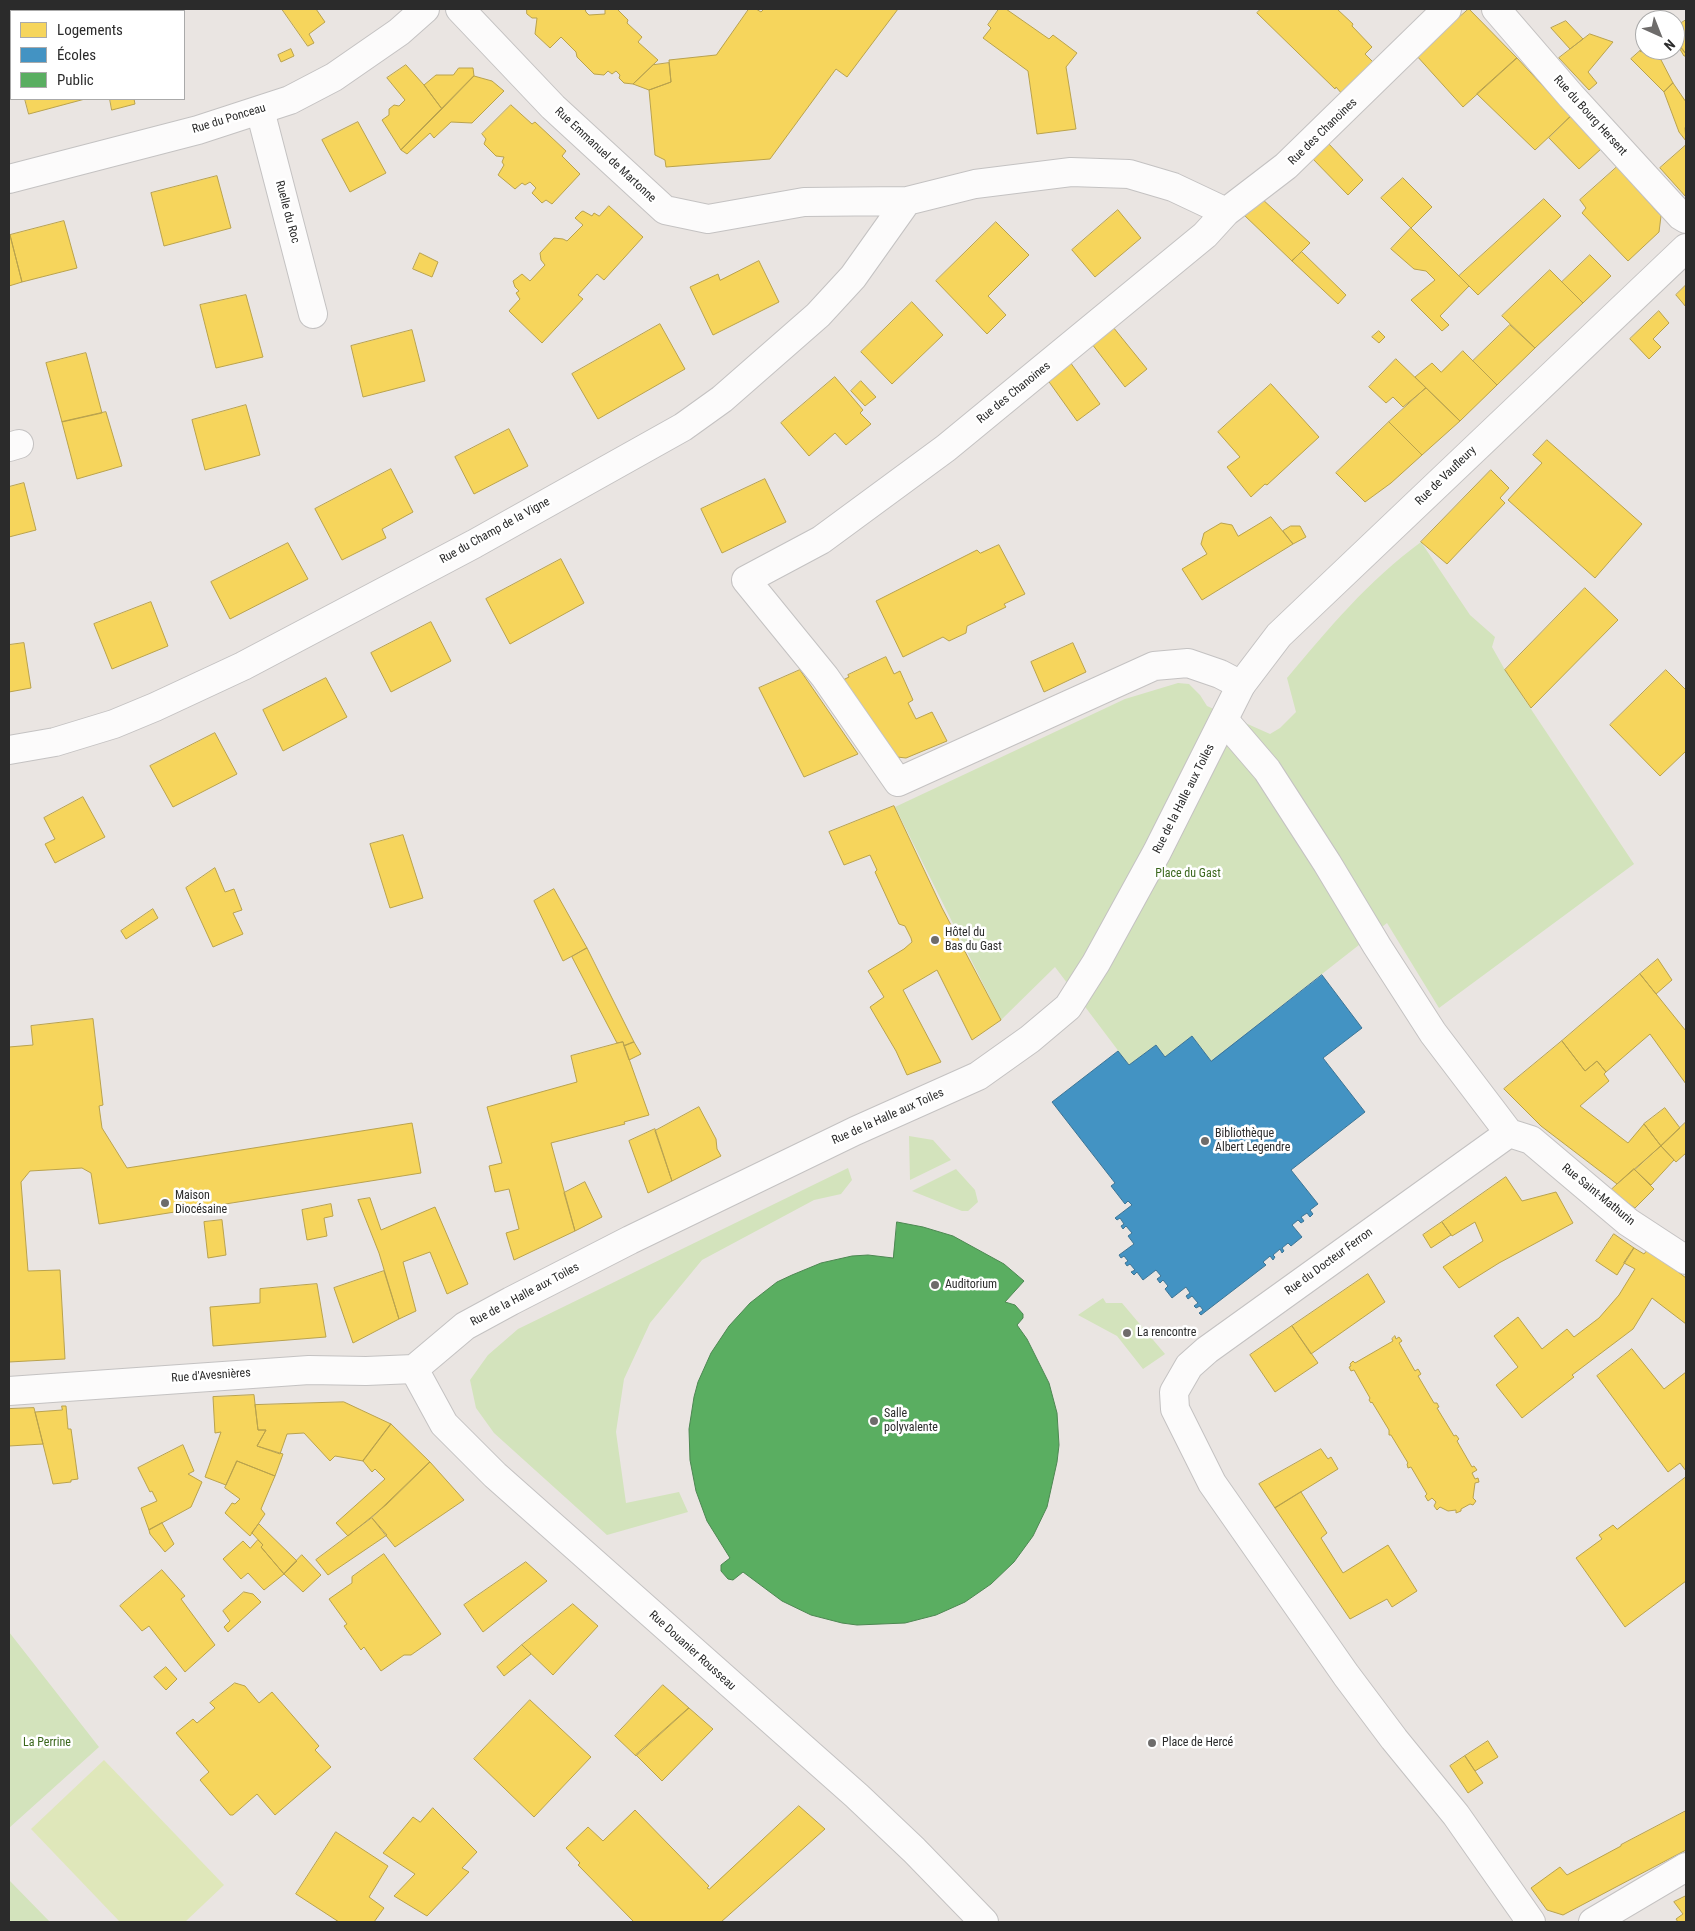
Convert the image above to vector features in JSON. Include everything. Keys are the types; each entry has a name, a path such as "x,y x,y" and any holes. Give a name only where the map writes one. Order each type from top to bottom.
{"street":[{"name":"Rue du Ponceau","path":"9,179 198,130 290,100 334,77 399,32 425,9"},
{"name":"Rue Emmanuel de Martonne","path":"460,9 553,107 665,210 708,219 804,202 907,202 975,184 1071,172 1129,174 1173,187 1226,212"},
{"name":"Rue des Chanoines","path":"1241,685 1220,674 1188,663 1154,666 898,782 825,677 746,580 821,540 946,448 1205,235 1226,212 1286,166 1357,99 1447,9"},
{"name":"Rue du Bourg Hersent","path":"1496,9 1571,96 1681,216 1686,219"},
{"name":"Ruelle du Roc","path":"260,110 313,314"},
{"name":"Rue du Champ de la Vigne","path":"9,750 55,742 114,724 243,666 474,544 683,427 722,399 818,315 853,277 907,202"},
{"name":"Rue de Vaufleury","path":"1224,720 1241,685 1279,635 1686,248"},
{"path":"1224,720 1267,770 1433,1032 1509,1134"},
{"name":"Rue de la Halle aux Toiles","path":"414,1369 465,1326 511,1301 630,1240 855,1131 978,1076 1030,1039 1068,1007 1096,963 1157,852 1224,720"},
{"name":"Rue Saint-Mathurin","path":"1509,1134 1531,1140 1628,1222 1686,1260"},
{"name":"Rue du Docteur Ferron","path":"1509,1134 1207,1350 1190,1366 1174,1392 1175,1409 1212,1483 1376,1715 1456,1815 1531,1922"},
{"name":"Rue d'Avesnières","path":"9,1391 309,1370 366,1371 414,1369"},
{"name":"Rue Douanier Rousseau","path":"414,1369 444,1424 496,1475 857,1796 914,1850 984,1922"},
{"path":"1593,1922 1686,1867"}],"green space":[{"name":"Place du Gast","path":"1421,542 1470,615 1495,637 1492,647 1505,670 1634,864 1439,1008 1387,923 1211,1061 1192,1036 1165,1057 1156,1045 1129,1065 1055,967 1001,1020 895,807 1125,699 1178,683 1189,684 1200,695 1207,706 1270,734 1280,728 1296,712 1287,678 1366,589"},
{"path":"909,1136 933,1140 951,1160 910,1180"},
{"path":"848,1168 852,1180 841,1194 814,1200 702,1260 650,1323 624,1379 616,1432 626,1503 679,1492 688,1512 607,1535 494,1433 476,1408 470,1380 488,1355 518,1329"},
{"path":"956,1169 975,1190 978,1202 968,1211 962,1211 912,1191"},
{"path":"1103,1298 1106,1303 1122,1303 1165,1354 1143,1369 1117,1336 1078,1315"},
{"name":"La Perrine","path":"9,1632 99,1747 9,1828"},
{"path":"104,1760 224,1885 185,1922 120,1922 31,1829"},
{"path":"9,1880 50,1922 9,1922"}],"building: Logements":[{"path":"282,9 316,9 325,22 309,34 314,43 308,46"},
{"path":"527,9 585,9 589,15 605,14 605,9 617,9 628,20 627,23 642,37 638,42 658,60 633,84 624,83 616,71 612,74 608,71 604,75 594,74 561,37 550,48 535,34 537,18 532,18 527,14"},
{"path":"749,9 756,9 761,12 764,9 898,9 847,77 836,69 770,159 666,167 665,160 655,155 649,90 671,82 669,60 716,55"},
{"path":"999,9 1006,9 1049,39 1053,35 1077,53 1066,67 1076,129 1037,134 1028,71 983,38 991,28 988,25"},
{"path":"1261,9 1337,9 1353,24 1352,26 1372,47 1365,54 1377,66 1343,95 1257,13"},
{"path":"1469,9 1517,58 1463,107 1416,55"},
{"path":"1686,20 1686,54 1685,53"},
{"path":"1566,21 1583,39 1570,49 1551,28"},
{"path":"1590,34 1613,42 1588,72 1597,83 1589,90 1559,58"},
{"path":"291,49 294,56 281,62 278,55"},
{"path":"1635,55 1635,60 1661,60 1673,83 1664,92 1631,59"},
{"path":"1517,58 1571,116 1535,150 1477,94"},
{"path":"669,63 671,82 649,90 633,84 653,65"},
{"path":"406,65 442,109 401,150 382,120 389,115 389,109 394,105 399,106 405,100 387,78"},
{"path":"459,68 473,68 474,76 442,109 424,85 436,75 453,75"},
{"path":"474,76 492,81 504,91 472,123 451,122 434,138 430,133 407,154 401,150"},
{"path":"1673,83 1686,102 1686,141 1679,132 1664,92"},
{"path":"25,100 81,100 29,114"},
{"path":"110,100 134,100 135,104 112,110"},
{"path":"511,105 532,124 535,122 566,151 562,156 580,174 552,204 546,200 542,203 532,193 536,188 530,182 525,185 522,183 515,189 498,175 504,165 502,162 504,157 496,156 484,144 486,139 482,134"},
{"path":"1571,116 1601,149 1579,169 1549,138"},
{"path":"358,122 386,173 350,192 322,140"},
{"path":"1328,143 1363,180 1348,195 1311,157"},
{"path":"1686,145 1686,197 1660,168"},
{"path":"1617,167 1661,216 1659,232 1628,261 1582,213 1586,208 1580,200"},
{"path":"217,176 231,228 164,246 151,193"},
{"path":"1403,178 1432,207 1411,228 1381,198"},
{"path":"1261,198 1310,243 1292,261 1243,214"},
{"path":"1544,199 1561,216 1478,295 1459,276"},
{"path":"609,206 643,237 604,280 597,274 578,295 583,299 542,343 509,311 520,299 516,293 519,291 513,281 522,274 530,281 545,265 541,260 540,253 554,238 567,241 583,225 575,218 581,212 583,211 592,216 594,213 599,216"},
{"path":"1118,210 1141,238 1095,277 1072,250"},
{"path":"64,221 77,268 22,282 10,235"},
{"path":"996,222 1029,255 988,296 1006,315 987,334 936,281"},
{"path":"1411,228 1469,286 1440,316 1449,325 1442,331 1411,300 1435,280 1426,271 1414,269 1391,249"},
{"path":"9,236 22,282 9,286"},
{"path":"1302,252 1346,295 1338,304 1292,261"},
{"path":"420,253 438,262 432,277 413,269"},
{"path":"1590,255 1611,276 1583,303 1562,282"},
{"path":"759,261 779,302 713,335 690,287 718,274 720,280"},
{"path":"1550,270 1583,303 1535,348 1502,316"},
{"path":"1686,285 1686,307 1676,295"},
{"path":"246,295 263,357 216,368 200,305"},
{"path":"912,302 943,335 892,384 861,352"},
{"path":"1659,311 1669,323 1653,339 1661,347 1649,359 1630,339"},
{"path":"660,324 685,369 598,419 572,374"},
{"path":"1510,325 1535,348 1497,385 1473,361"},
{"path":"1113,327 1147,369 1125,387 1092,344"},
{"path":"412,330 425,381 363,397 351,346"},
{"path":"1379,331 1385,337 1379,343 1372,337"},
{"path":"1463,351 1497,385 1460,421 1415,377 1432,363 1441,372"},
{"path":"86,353 102,413 62,422 46,363"},
{"path":"1396,359 1426,388 1403,407 1393,397 1386,403 1369,387"},
{"path":"1070,362 1100,404 1077,421 1047,379"},
{"path":"835,377 863,410 860,413 871,424 846,445 835,433 809,456 781,423"},
{"path":"861,381 876,397 865,406 851,391"},
{"path":"1271,384 1319,437 1267,485 1265,484 1251,497 1227,467 1240,457 1218,432"},
{"path":"1426,388 1460,421 1422,455 1389,422"},
{"path":"246,405 260,455 205,470 192,420"},
{"path":"106,412 122,466 77,479 62,422"},
{"path":"1389,422 1422,455 1391,483 1365,502 1336,473"},
{"path":"509,429 528,466 474,494 455,457"},
{"path":"1547,440 1642,524 1595,578 1508,500 1542,463 1533,455"},
{"path":"391,469 413,512 382,529 386,538 342,560 315,509"},
{"path":"1491,470 1509,488 1500,498 1505,503 1447,564 1421,542"},
{"path":"765,479 786,522 722,553 701,509"},
{"path":"24,483 36,530 9,537 9,487"},
{"path":"1271,517 1293,544 1202,600 1182,569 1207,554 1201,544 1204,533 1221,523 1232,525 1238,536"},
{"path":"1291,526 1300,526 1306,537 1293,544 1283,531"},
{"path":"288,543 308,579 230,619 211,582"},
{"path":"999,545 1025,594 1004,604 1006,607 967,626 966,633 949,641 943,637 903,657 876,601 977,550 980,553"},
{"path":"561,559 584,603 510,644 486,599"},
{"path":"1585,588 1618,620 1531,708 1505,670"},
{"path":"151,602 168,646 112,669 94,624"},
{"path":"431,622 451,661 391,692 371,653"},
{"path":"24,643 31,688 9,692 9,645"},
{"path":"1073,643 1086,672 1044,692 1031,662"},
{"path":"886,657 894,674 900,671 913,700 908,703 916,719 932,712 947,741 906,758 897,757 841,681 849,677 848,675"},
{"path":"800,670 858,754 804,777 759,688"},
{"path":"1666,670 1686,690 1686,751 1660,776 1610,725"},
{"path":"326,678 347,717 283,751 263,710"},
{"path":"215,733 237,774 173,807 150,766"},
{"path":"83,797 105,837 55,863 45,844 55,839 44,818"},
{"name":"Hôtel du Bas du Gast","path":"894,806 942,908 1001,1020 972,1040 937,970 903,990 941,1062 907,1075 896,1051 870,1007 884,997 868,971 904,949 912,942 911,938 905,926 899,924 875,872 877,870 870,855 844,865 829,832"},
{"path":"403,835 423,898 390,908 370,844"},
{"path":"215,868 225,892 234,889 242,910 233,913 243,934 213,947 186,888"},
{"path":"554,889 587,948 563,961 534,901"},
{"path":"153,909 158,918 126,939 121,931"},
{"path":"587,948 634,1042 624,1046 623,1042 617,1043 572,957"},
{"path":"1658,959 1672,980 1656,994 1640,974"},
{"path":"1640,974 1686,1031 1686,1084 1650,1034 1606,1072 1597,1061 1585,1071 1562,1041"},
{"name":"Maison Diocésaine","path":"93,1019 103,1105 99,1106 102,1128 127,1168 412,1123 421,1173 99,1224 91,1173 82,1168 30,1171 21,1182 28,1271 60,1270 65,1359 9,1362 9,1047 33,1045 31,1026"},
{"path":"1562,1041 1585,1071 1597,1061 1606,1072 1604,1074 1609,1081 1580,1106 1628,1143 1644,1124 1661,1146 1617,1184 1541,1126 1504,1089"},
{"path":"623,1042 649,1115 624,1122 625,1124 551,1143 575,1231 514,1260 506,1233 519,1229 509,1189 495,1192 489,1166 502,1163 487,1107 577,1082 571,1056"},
{"path":"634,1042 641,1054 629,1060 624,1046"},
{"path":"699,1107 716,1139 717,1149 721,1156 672,1181 655,1131"},
{"path":"1665,1108 1680,1128 1661,1146 1644,1124"},
{"path":"1686,1122 1686,1153 1676,1162 1661,1146"},
{"path":"655,1129 672,1181 648,1193 629,1141"},
{"path":"1661,1146 1674,1160 1651,1185 1635,1170"},
{"path":"1634,1169 1654,1189 1635,1208 1610,1191"},
{"path":"1506,1177 1522,1201 1556,1192 1573,1223 1499,1263 1459,1288 1443,1267 1483,1241 1475,1222 1452,1236 1442,1222"},
{"path":"585,1182 602,1217 575,1231 564,1193"},
{"path":"370,1198 381,1230 435,1207 468,1284 447,1294 430,1252 403,1262 416,1311 399,1319 379,1253 358,1200"},
{"path":"331,1204 333,1216 324,1218 327,1236 307,1240 302,1210"},
{"path":"222,1220 226,1255 208,1258 204,1222"},
{"path":"1442,1222 1451,1235 1431,1248 1423,1235"},
{"path":"1614,1234 1634,1248 1617,1275 1596,1261"},
{"path":"1634,1248 1644,1254 1648,1249 1686,1278 1686,1324 1652,1298 1633,1329 1572,1375 1574,1377 1522,1418 1496,1385 1518,1367 1494,1336 1518,1317 1542,1349 1567,1329 1574,1337 1599,1318 1619,1295 1635,1269 1624,1263"},
{"path":"384,1271 399,1319 353,1343 334,1288"},
{"path":"1368,1274 1385,1302 1311,1354 1292,1326"},
{"path":"317,1284 326,1337 213,1346 210,1307 260,1303 260,1289"},
{"path":"1292,1326 1318,1363 1275,1392 1250,1355"},
{"path":"1395,1336 1396,1339 1399,1337 1402,1341 1399,1343 1415,1371 1418,1369 1421,1374 1418,1376 1434,1403 1437,1403 1439,1407 1437,1408 1454,1436 1456,1435 1459,1439 1457,1441 1472,1467 1474,1466 1477,1470 1472,1473 1475,1479 1478,1478 1479,1482 1475,1483 1473,1498 1476,1501 1473,1505 1470,1504 1456,1513 1456,1510 1448,1511 1440,1507 1437,1510 1434,1506 1436,1502 1432,1498 1428,1501 1425,1496 1427,1494 1411,1467 1408,1468 1408,1463 1391,1435 1389,1435 1389,1430 1369,1400 1370,1398 1354,1370 1351,1371 1349,1367 1353,1361 1355,1363 1393,1341 1392,1339"},
{"path":"1632,1349 1664,1389 1686,1372 1686,1471 1680,1463 1668,1472 1597,1376"},
{"path":"254,1395 258,1430 266,1430 257,1446 283,1454 275,1476 237,1461 226,1485 205,1477 221,1432 215,1433 213,1397"},
{"path":"344,1402 391,1424 363,1461 335,1456 330,1461 304,1433 287,1434 280,1454 257,1446 266,1430 258,1430 255,1405"},
{"path":"62,1406 66,1406 68,1429 71,1429 78,1479 71,1480 71,1482 53,1484 35,1412 62,1410"},
{"path":"34,1408 43,1444 9,1446 9,1409"},
{"path":"391,1424 430,1462 386,1505 348,1536 336,1523 385,1479 375,1469 372,1472 363,1461"},
{"path":"183,1445 194,1471 188,1474 202,1482 191,1507 149,1530 141,1508 157,1501 152,1491 150,1492 138,1468"},
{"path":"1321,1449 1328,1459 1331,1457 1338,1469 1275,1508 1259,1484"},
{"path":"237,1461 275,1476 261,1509 265,1514 250,1536 225,1513 232,1503 235,1504 240,1499 225,1488"},
{"path":"430,1462 464,1500 395,1547 372,1518"},
{"path":"1686,1477 1686,1581 1625,1627 1576,1558 1602,1539 1599,1535 1613,1525 1617,1529"},
{"path":"1301,1492 1327,1533 1321,1538 1343,1573 1388,1545 1417,1591 1392,1607 1387,1599 1350,1619 1275,1508"},
{"path":"372,1518 387,1535 328,1575 316,1560"},
{"path":"162,1523 174,1544 165,1552 150,1534 149,1530"},
{"path":"259,1524 297,1561 284,1574 261,1547 263,1545 252,1533"},
{"path":"258,1540 263,1545 261,1547 284,1574 264,1590 248,1573 241,1579 223,1559 243,1541 250,1548"},
{"path":"384,1554 441,1634 411,1655 404,1655 381,1671 364,1647 361,1650 344,1626 347,1624 329,1599 352,1583 352,1577"},
{"path":"302,1555 321,1575 303,1592 284,1574"},
{"path":"526,1562 547,1581 483,1632 464,1605"},
{"path":"162,1570 185,1596 181,1599 215,1645 185,1672 149,1626 142,1631 120,1606"},
{"path":"244,1592 253,1594 261,1602 228,1632 224,1627 230,1621 223,1611"},
{"path":"573,1604 598,1626 553,1675 522,1645"},
{"path":"522,1645 531,1654 504,1676 497,1667"},
{"path":"166,1667 177,1679 166,1690 154,1677"},
{"path":"235,1683 245,1686 259,1703 272,1692 319,1746 315,1750 331,1767 275,1815 257,1794 233,1815 230,1815 200,1780 209,1772 176,1733 193,1719 197,1723 215,1708 210,1703"},
{"path":"663,1685 689,1708 636,1756 615,1736"},
{"path":"530,1700 591,1757 534,1817 474,1759"},
{"path":"689,1708 713,1729 662,1781 636,1755"},
{"path":"1488,1741 1498,1757 1475,1771 1465,1756"},
{"path":"1465,1756 1483,1783 1468,1793 1450,1766"},
{"path":"799,1806 825,1829 721,1922 634,1922 578,1865 580,1863 566,1848 588,1827 603,1841 635,1810 709,1886 707,1888 709,1889"},
{"path":"433,1808 477,1852 462,1868 469,1872 427,1916 394,1896 415,1874 383,1853 413,1817 420,1822"},
{"path":"1686,1811 1686,1850 1563,1915 1547,1910 1531,1888 1560,1867 1567,1875"},
{"path":"336,1832 388,1866 369,1897 384,1908 374,1922 339,1922 296,1894"},
{"path":"1686,1896 1686,1922 1678,1922 1676,1919 1683,1914 1674,1902"}],"building: Écoles":[{"name":"Bibliothèque Albert Legendre","path":"1322,975 1362,1028 1323,1058 1365,1112 1291,1170 1318,1204 1310,1210 1313,1214 1310,1217 1307,1213 1301,1217 1304,1221 1301,1223 1298,1220 1292,1225 1302,1237 1291,1246 1288,1243 1282,1248 1284,1251 1282,1253 1280,1249 1273,1255 1275,1257 1273,1260 1270,1256 1263,1262 1266,1265 1201,1315 1199,1313 1203,1310 1200,1306 1196,1308 1194,1306 1198,1303 1192,1296 1188,1299 1186,1296 1190,1293 1186,1287 1172,1298 1165,1289 1168,1286 1163,1280 1160,1283 1157,1279 1161,1276 1156,1270 1143,1280 1137,1272 1134,1275 1131,1272 1135,1270 1130,1264 1127,1266 1125,1263 1128,1261 1124,1256 1121,1258 1119,1255 1134,1244 1128,1236 1132,1233 1126,1226 1123,1229 1121,1226 1124,1224 1120,1218 1117,1220 1115,1218 1132,1205 1128,1201 1125,1204 1111,1186 1115,1183 1052,1102 1118,1051 1129,1065 1156,1045 1165,1057 1192,1036 1211,1061"}],"building: Public":[{"name":"Salle polyvalente","path":"897,1222 953,1236 1004,1264 1024,1281 1005,1302 1015,1305 1023,1314 1023,1318 1017,1325 1027,1339 1049,1383 1057,1413 1059,1445 1047,1507 1033,1536 1014,1562 991,1584 965,1602 936,1615 905,1623 857,1625 811,1615 782,1601 743,1572 733,1580 728,1579 721,1571 721,1565 730,1558 707,1521 696,1491 690,1460 689,1429 698,1382 711,1353 729,1326 750,1303 777,1282 821,1263 852,1256 868,1255 893,1258"}],"place":[{"name":"Hôtel du Bas du Gast","path":"935,940"},
{"name":"Bibliothèque Albert Legendre","path":"1205,1141"},
{"name":"Maison Diocésaine","path":"165,1203"},
{"name":"Auditorium","path":"935,1285"},
{"name":"La rencontre","path":"1127,1333"},
{"name":"Salle polyvalente","path":"874,1421"},
{"name":"Place de Hercé","path":"1152,1743"}]}
